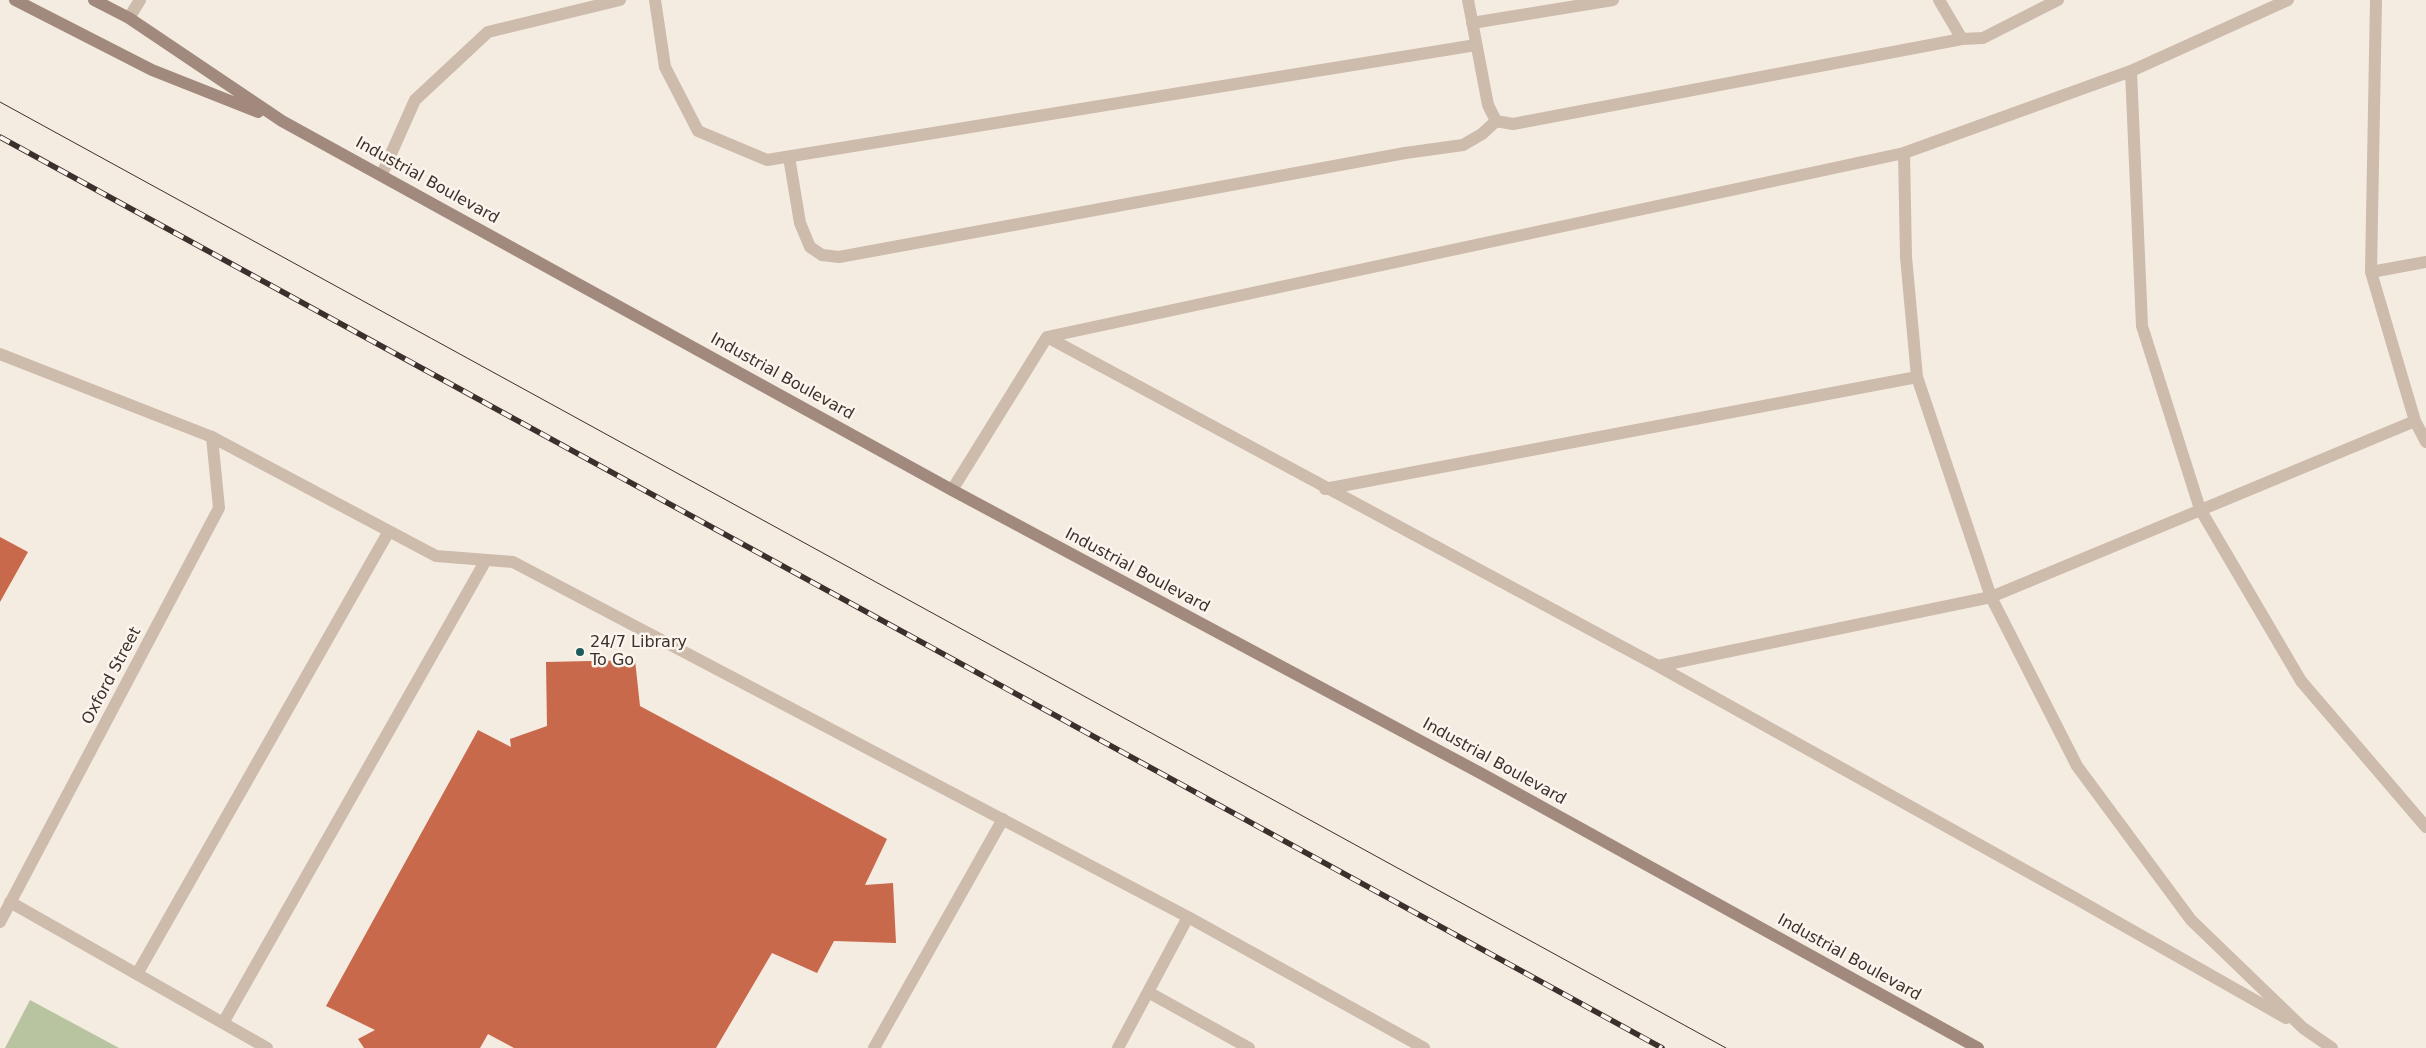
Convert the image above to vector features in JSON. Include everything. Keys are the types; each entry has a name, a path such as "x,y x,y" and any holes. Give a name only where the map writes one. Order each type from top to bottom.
{"main road":[{"name":"Industrial Boulevard","path":"15,0 152,70 282,121"},
{"name":"Industrial Boulevard","path":"94,0 129,18 282,121 382,174 952,490 1484,775 1978,1048"}],"street":[{"path":"129,18 140,0"},
{"path":"382,174 415,100 488,32 620,0"},
{"path":"655,0 665,67 698,131 767,160 1476,45"},
{"path":"1468,0 1488,105 1496,121"},
{"path":"1472,23 1613,0"},
{"path":"1939,0 1962,39"},
{"path":"1496,121 1513,124 1962,39 1983,38 2058,0"},
{"path":"952,490 1047,337 1904,153 2131,72 2288,0"},
{"path":"2376,0 2371,272 2415,421 2426,442"},
{"path":"2131,72 2142,326 2200,509 2301,681 2426,827"},
{"path":"789,157 800,223 810,247 822,255 839,257 1405,153 1463,145 1482,134 1496,121"},
{"path":"1904,153 1906,257 1917,377 1991,597 2077,766 2191,920 2303,1028"},
{"path":"2371,272 2426,262"},
{"path":"1047,337 1325,489 1658,666 2058,888 2303,1028 2332,1048"},
{"path":"0,354 212,437 436,556 513,562 1188,916 1424,1048"},
{"path":"1325,489 1917,377"},
{"path":"1658,666 1991,597 2415,421"},
{"name":"Oxford Street","path":"0,922 219,508 212,437"},
{"path":"137,974 389,531"},
{"path":"223,1023 486,560"},
{"path":"874,1048 1003,819"},
{"path":"10,902 267,1048"},
{"path":"1118,1048 1188,916"},
{"path":"1148,992 1250,1048"}],"green space":[{"path":"30,1000 119,1048 5,1048"}],"building":[{"path":"0,537 28,552 0,602"},
{"path":"635,660 640,706 887,839 865,885 893,883 896,943 834,941 817,973 772,953 716,1048 514,1048 488,1034 480,1048 364,1048 358,1039 375,1030 326,1006 478,730 511,747 510,739 547,726 546,662"}],"tram line":[{"path":"0,102 1726,1048"}],"railway":[{"path":"0,137 1662,1048"}],"place":[{"name":"24/7 Library To Go","path":"580,652"}]}
